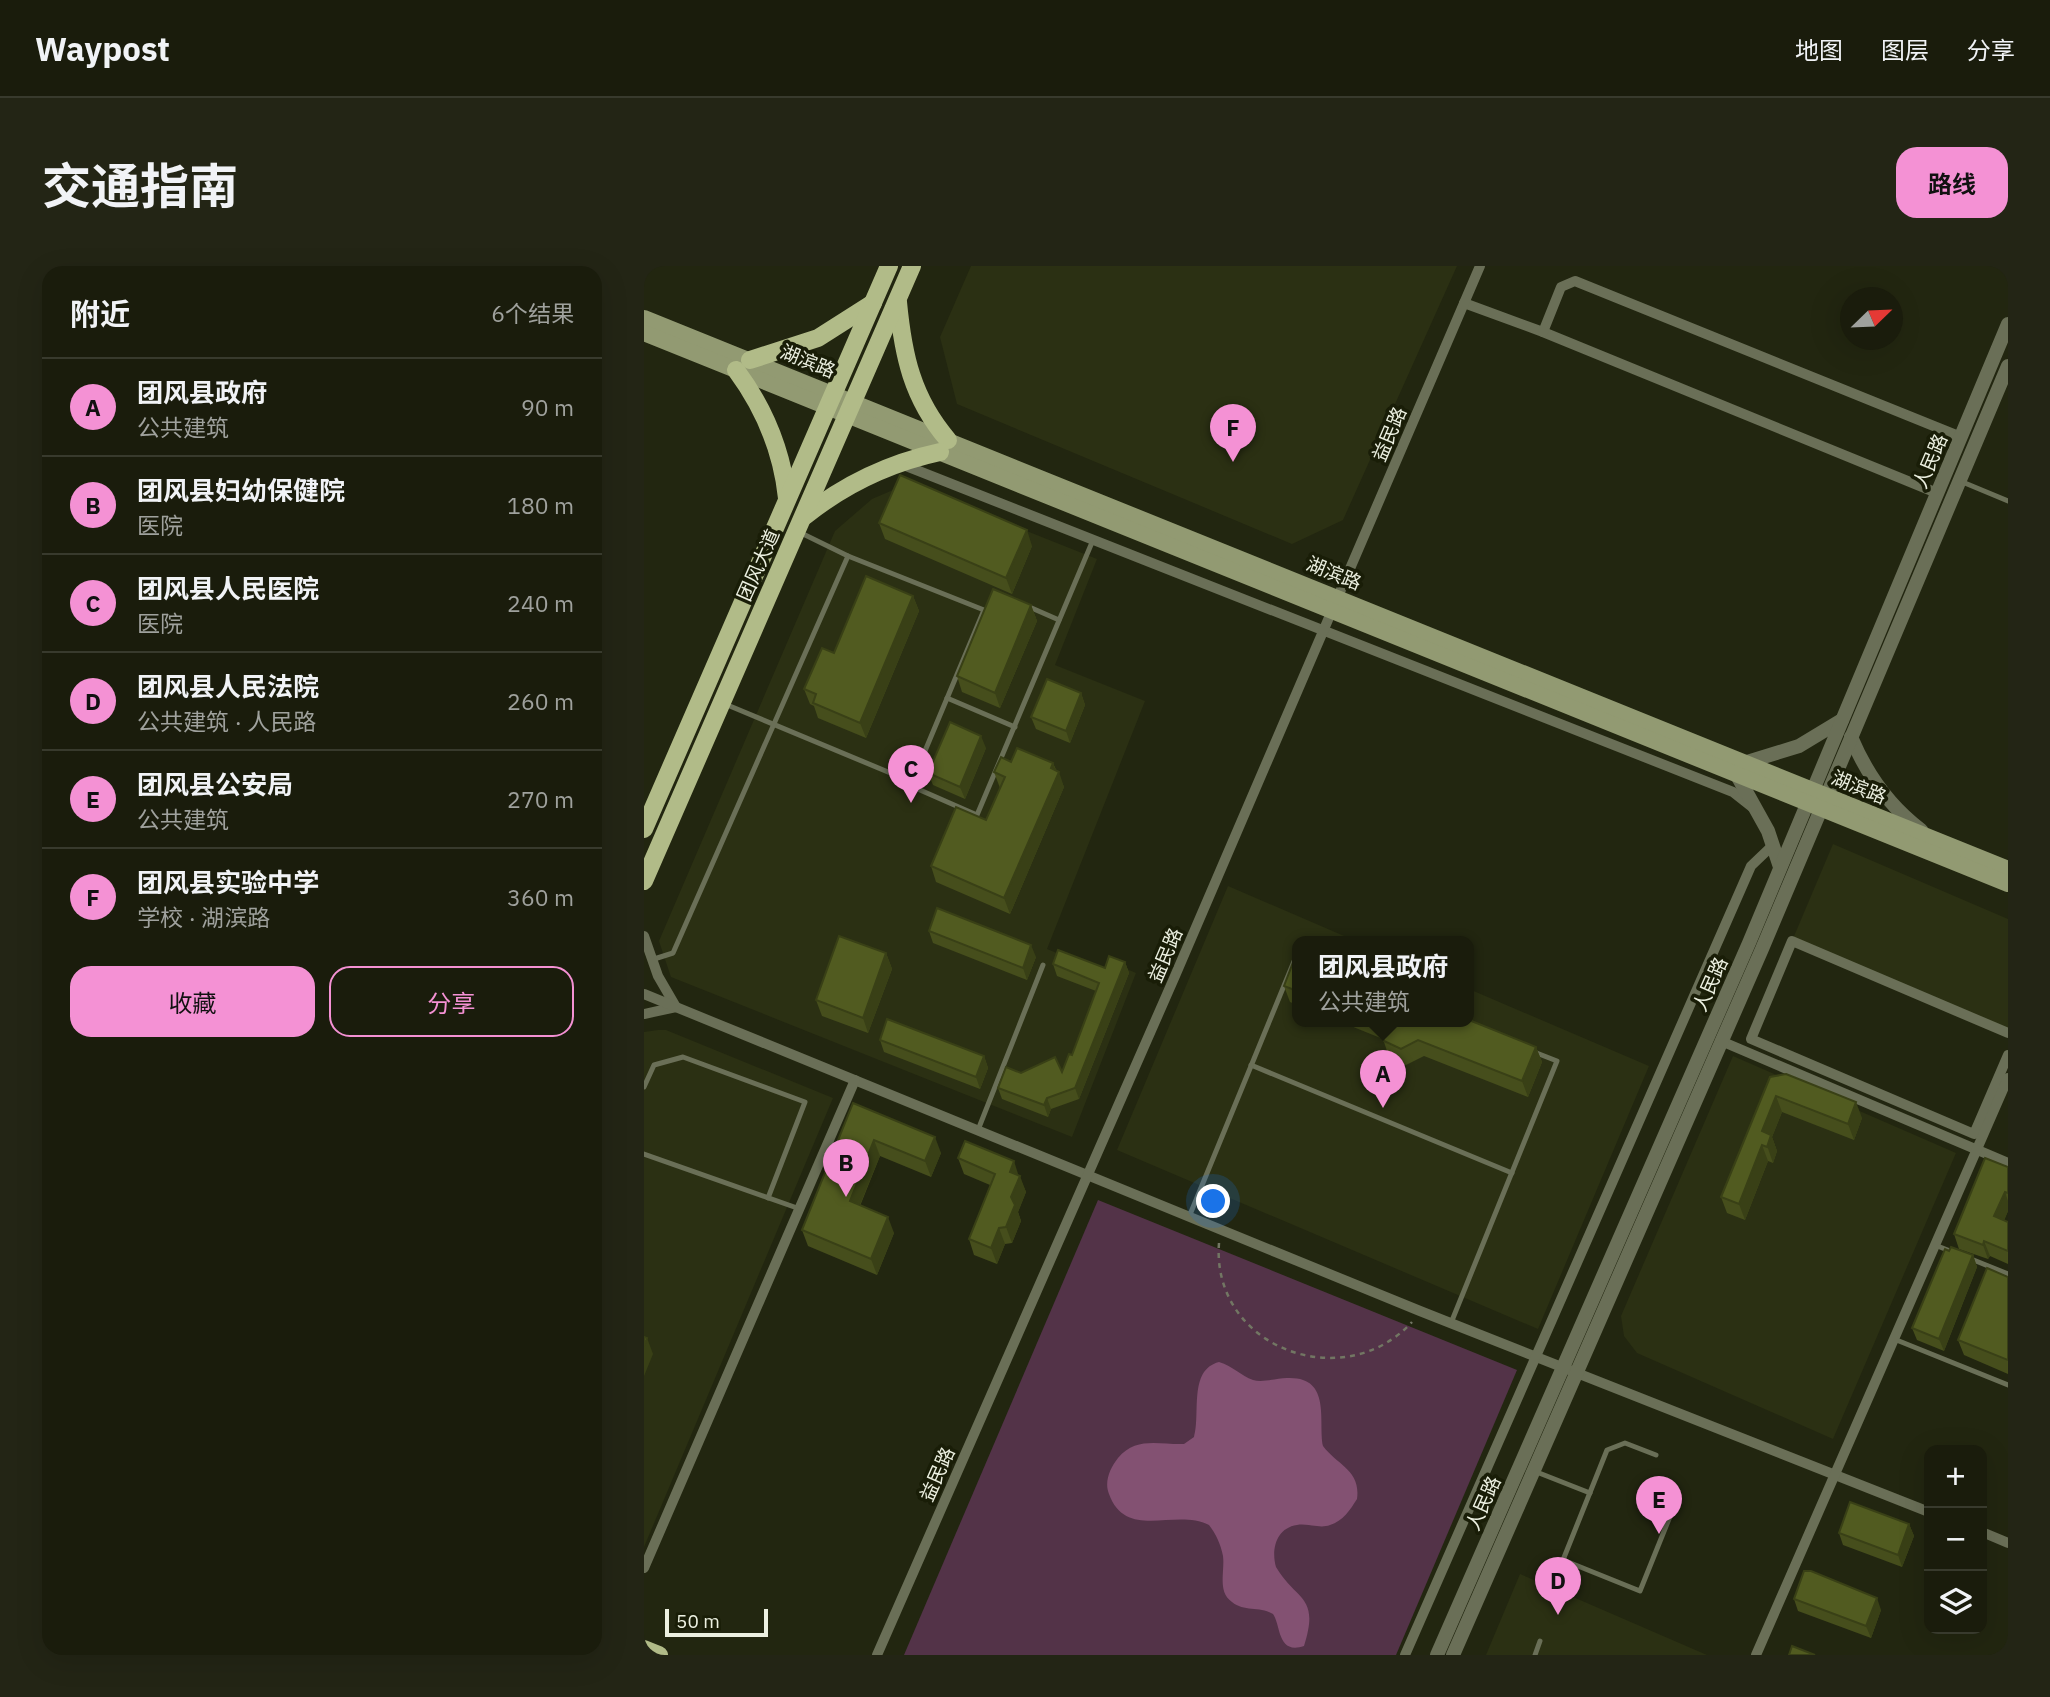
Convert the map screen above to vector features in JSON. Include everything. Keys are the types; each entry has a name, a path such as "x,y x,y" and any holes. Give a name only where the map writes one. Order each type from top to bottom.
{"main road":[{"name":"团风大道","path":"644,829 889,266"},
{"name":"团风大道","path":"644,881 912,266"},
{"path":"799,524 839,491 898,463 944,446 911,378 903,349 898,298"},
{"path":"787,500 782,465 771,431 743,365 818,338 873,303"},
{"name":"湖滨路","path":"644,318 743,365 1817,800 2008,884"},
{"name":"湖滨路","path":"644,333 743,365"},
{"name":"湖滨路","path":"1817,800 1934,839 2008,869"},
{"path":"644,1649 659,1655"}],"street":[{"name":"益民路","path":"877,1655 1088,1175 1480,266"},
{"path":"1543,332 1561,287 1574,281 1961,437"},
{"path":"1464,303 1543,332 1937,493"},
{"name":"人民路","path":"1437,1655 1721,1041 1817,800 1843,719 2008,324"},
{"name":"人民路","path":"1453,1655 1534,1470 1570,1370 1780,867 1852,737 2008,366"},
{"path":"898,463 1733,792 1759,811"},
{"path":"1780,867 1741,770 1799,746 1843,719"},
{"path":"1852,737 1865,767 1883,793 1906,818 1934,839"},
{"path":"1405,1655 1751,866 1773,845"},
{"path":"644,936 651,960 676,1007"},
{"path":"2008,1033 1792,941 1751,1039 1974,1135 2008,1055"},
{"path":"644,994 1420,1311 1924,1510"},
{"path":"644,1014 676,1007"},
{"path":"1721,1041 2008,1163"},
{"path":"1756,1655 2008,1078"},
{"path":"644,1569 855,1080"},
{"path":"1987,1534 2008,1543"}],"lane":[{"path":"1960,481 2008,501"},
{"path":"799,524 848,556 986,608 912,782"},
{"path":"721,703 912,782 920,790 977,815 1093,540"},
{"path":"651,960 673,953 848,556"},
{"path":"1015,601 1059,620"},
{"path":"947,698 1014,727"},
{"path":"978,1130 1043,965"},
{"path":"1189,1217 1292,966"},
{"path":"1451,1323 1557,1061 1522,1047"},
{"path":"644,1085 654,1065 683,1057 805,1102 768,1198"},
{"path":"1251,1065 1512,1173"},
{"path":"644,1154 800,1209"},
{"path":"1935,1245 2008,1274"},
{"path":"1894,1339 2008,1385"},
{"path":"1656,1455 1625,1443 1611,1447 1563,1560 1640,1591 1673,1509"},
{"path":"1534,1470 1590,1493"},
{"path":"1535,1655 1540,1641"}],"path":[{"path":"1221,1229 1219,1262 1228,1296 1242,1316 1261,1335 1287,1350 1326,1360 1364,1354 1400,1334 1420,1311"}],"shaded area":[{"path":"971,266 1457,266 1343,520 1292,544 957,404 940,337"},
{"path":"914,486 1097,559 1055,665 1145,701 1047,949 1108,974 1113,963 1136,973 1072,1137 671,977 659,941 835,531 872,499 893,490"},
{"path":"1833,844 2008,919 2008,1033 1792,941"},
{"path":"1228,886 1344,936 1292,936 1292,1027 1474,1027 1474,991 1649,1066 1538,1329 1117,1150"},
{"path":"666,1030 833,1098 644,1547 644,1032"},
{"path":"1733,1056 1956,1153 1833,1439 1637,1353 1624,1336 1621,1316"},
{"path":"1098,1200 1517,1370 1396,1655 904,1655"},
{"path":"1219,1362 1253,1380 1287,1378 1301,1379 1311,1384 1320,1402 1323,1446 1352,1474 1355,1481 1357,1499 1339,1521 1326,1526 1290,1527 1280,1535 1275,1547 1276,1567 1308,1608 1308,1629 1304,1646 1295,1648 1284,1643 1273,1614 1242,1607 1227,1598 1223,1587 1222,1552 1209,1525 1196,1521 1139,1520 1127,1516 1117,1508 1109,1494 1110,1471 1125,1451 1140,1444 1184,1444 1194,1437 1199,1383 1209,1367"},
{"path":"1520,1574 1707,1655 1486,1655"}],"building":[{"path":"900,475 1027,530 1006,578 879,523"},
{"path":"866,576 913,596 860,723 813,703 816,694 804,689 822,648 834,653"},
{"path":"993,589 1031,605 995,693 957,676"},
{"path":"1047,679 1081,693 1066,731 1031,717"},
{"path":"950,722 981,736 960,787 928,773"},
{"path":"1017,748 1053,763 1051,768 1059,772 1004,898 931,866 956,807 986,820 1005,777 994,772 1001,757 1011,762"},
{"path":"937,908 1031,945 1023,968 929,931"},
{"path":"839,936 886,953 863,1018 816,1000"},
{"path":"1058,950 1105,968 1109,956 1125,962 1075,1088 1047,1098 1044,1105 998,1088 1006,1067 1021,1073 1055,1057 1062,1072 1069,1054 1072,1055 1099,983 1053,964"},
{"path":"1292,965 1292,989 1284,986"},
{"path":"887,1019 984,1056 976,1077 880,1040"},
{"path":"1474,1022 1536,1047 1522,1081 1418,1040 1401,1049 1384,1041 1379,1027 1474,1027"},
{"path":"1786,1074 1856,1102 1848,1124 1776,1096 1762,1131 1771,1135 1767,1147 1762,1145 1739,1204 1721,1197 1770,1077"},
{"path":"853,1103 935,1137 925,1161 874,1140 850,1201 888,1217 871,1259 802,1230"},
{"path":"965,1141 1014,1161 1010,1172 1020,1176 1011,1197 1015,1205 1006,1227 999,1228 991,1248 969,1239 995,1174 958,1158"},
{"path":"1985,1158 2008,1167 2008,1193 2005,1192 1994,1216 2008,1222 2008,1251 1984,1241 1983,1245 1954,1234"},
{"path":"1951,1247 1973,1255 1939,1339 1912,1328 1945,1249 1949,1251"},
{"path":"1987,1268 2008,1277 2008,1360 1958,1340"},
{"path":"1850,1502 1909,1524 1898,1555 1839,1533"},
{"path":"1804,1571 1811,1571 1877,1598 1866,1626 1794,1599"},
{"path":"1792,1646 1815,1655 1789,1655"}],"place":[{"name":"团风县实验中学","path":"1233,462"},
{"name":"团风县人民医院","path":"911,803"},
{"name":"团风县政府","path":"1383,1108"},
{"name":"团风县妇幼保健院","path":"846,1197"},
{"name":"团风县公安局","path":"1659,1534"},
{"name":"团风县人民法院","path":"1558,1615"}]}
